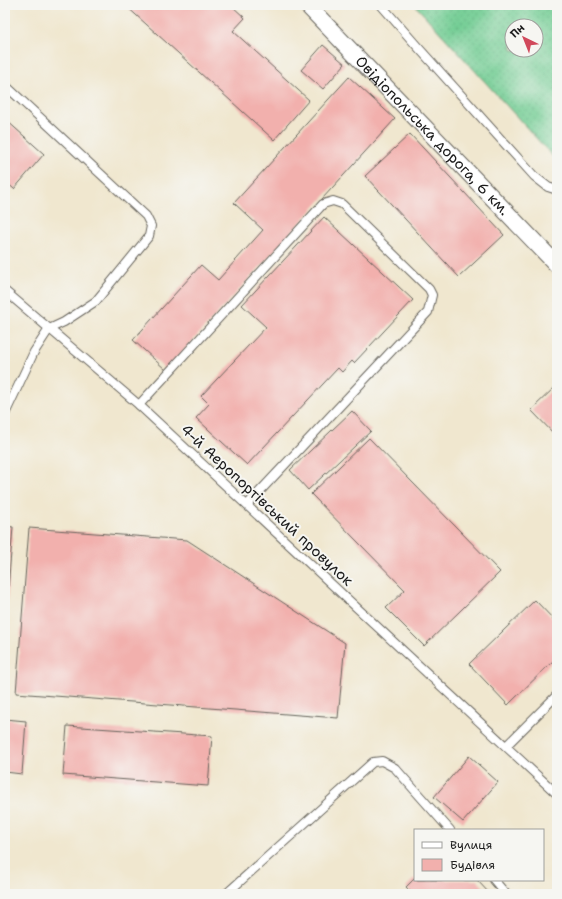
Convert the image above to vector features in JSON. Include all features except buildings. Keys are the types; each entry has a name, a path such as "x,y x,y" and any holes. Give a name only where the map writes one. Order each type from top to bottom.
{"street":[{"name":"Овідіопольська дорога, 6 км.","path":"307,5 557,265"}],"lane":[{"path":"380,5 534,176 548,187 557,190"},
{"path":"5,85 146,216 151,226 149,236 96,301 64,322 49,329 34,352 5,414"},
{"path":"139,405 323,204 333,201 342,204 429,289 432,295 428,312 247,505"},
{"name":"4-й Аеропортівський провулок","path":"5,291 139,405 557,794"},
{"path":"506,746 557,695"},
{"path":"226,894 373,762 382,762 395,768 449,829"},
{"path":"495,881 506,894"}],"green space":[{"path":"415,5 557,5 557,161"}]}
